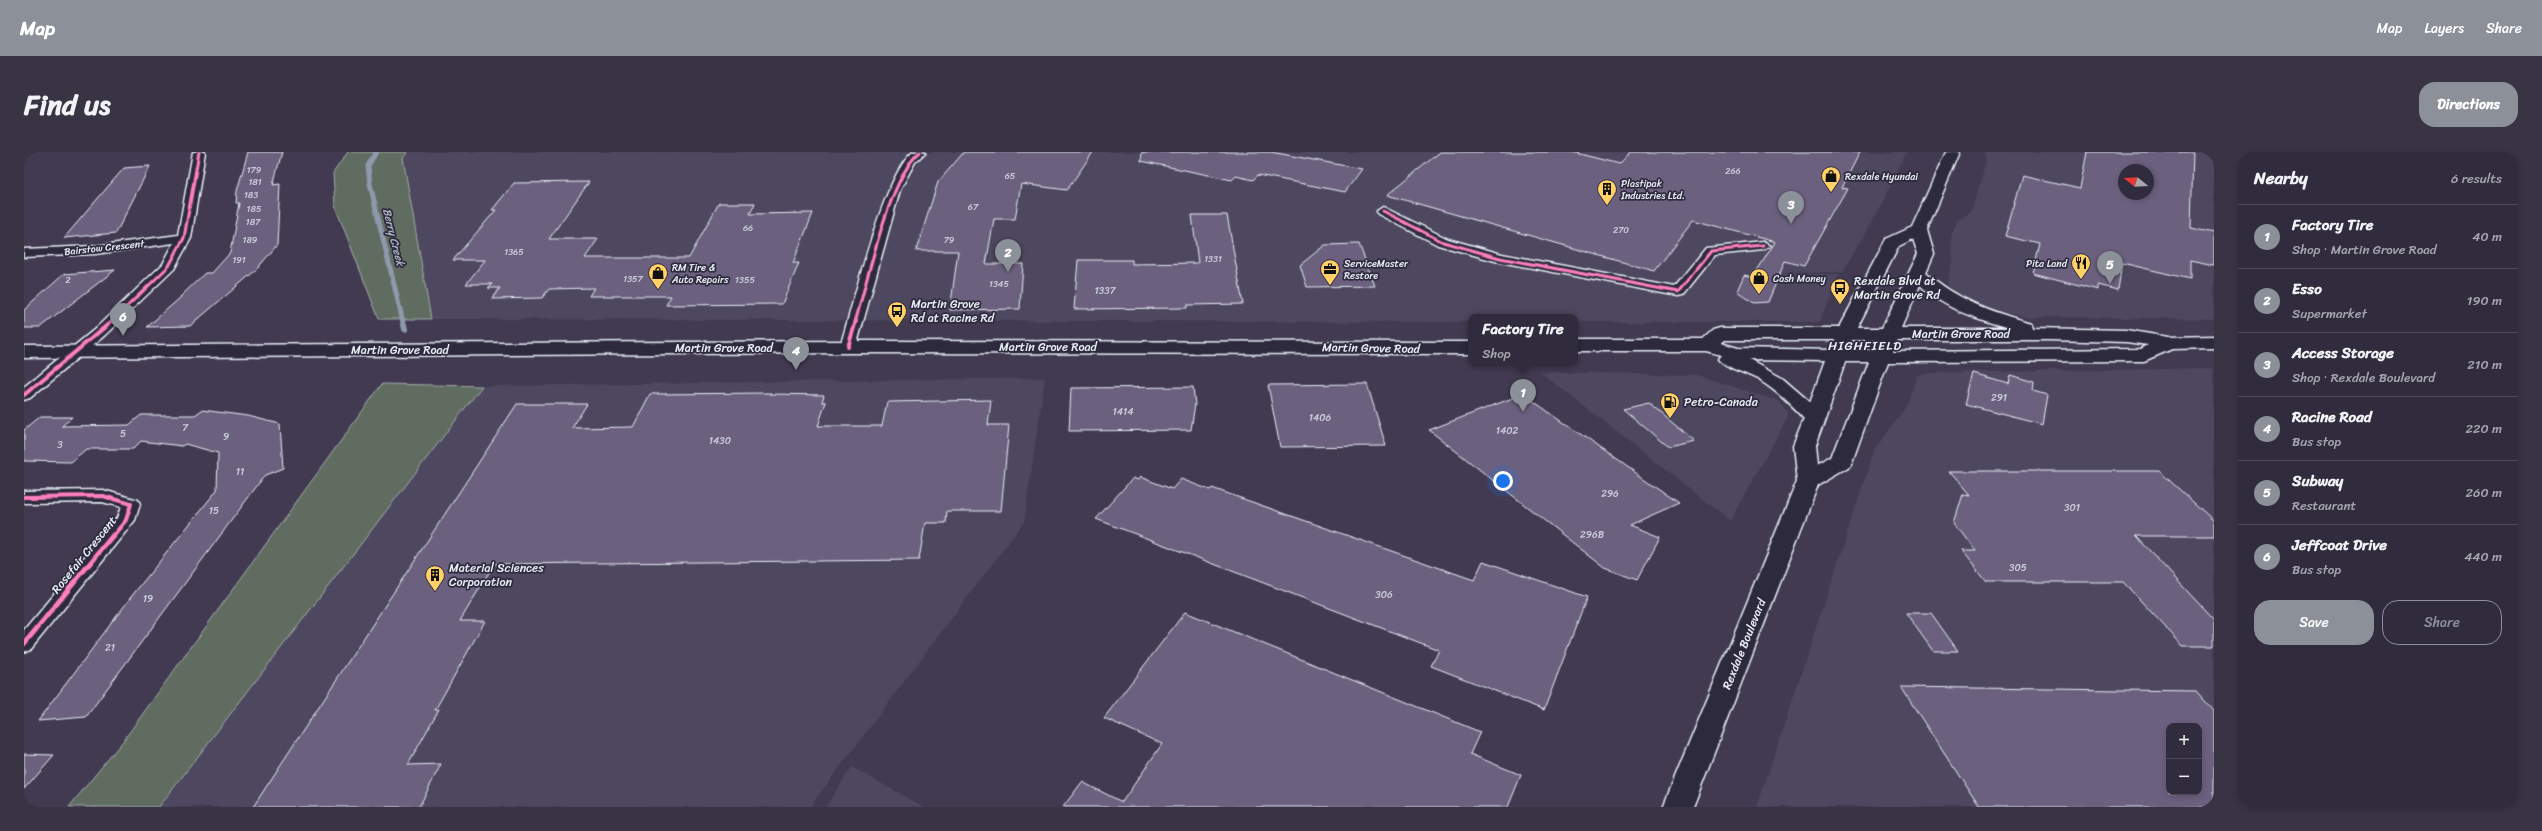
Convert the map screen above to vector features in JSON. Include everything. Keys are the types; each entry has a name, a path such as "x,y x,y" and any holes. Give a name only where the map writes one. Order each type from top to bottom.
{"main road":[{"path":"1808,481 1841,462 1889,334 1926,254 1919,230 1952,152"},
{"name":"Rexdale Boulevard","path":"1678,807 1808,481 1804,446 1846,334 1892,243 1919,230"},
{"path":"1917,273 1932,289 1956,305 2048,334"},
{"name":"Martin Grove Road","path":"1708,345 1720,334 2048,334 2126,336 2168,343 2214,342"},
{"name":"Martin Grove Road","path":"1578,345 1708,345 1736,354 1882,356 2144,355 2168,343"},
{"path":"1689,346 1742,364 1773,378 1795,396 1814,418"},
{"name":"Martin Grove Road","path":"24,352 848,347 1468,348"}],"street":[{"path":"24,395 76,352 169,266 184,238 199,152"},
{"path":"848,347 894,190 910,160 920,152"},
{"path":"1383,211 1444,242 1500,258 1678,292 1711,251 1763,246"},
{"name":"Bairstow Crescent","path":"24,253 95,250 184,238"},
{"name":"Rosefair Crescent","path":"24,497 103,496 131,504 126,520 24,644"}],"shaded area":[{"path":"408,152 1907,152 1872,222 1842,272 1764,274 1838,274 1820,322 1578,322 1578,314 1468,314 1468,322 431,319 403,158"},
{"path":"1985,152 2214,152 2214,319 2027,317 1989,310 1960,296 1947,286 1953,261 1951,235 1957,220 1971,212 1986,160"},
{"path":"2214,368 2214,807 1757,807 1874,451 1905,408 1917,376 1925,373"},
{"path":"1540,372 1697,375 1779,401 1789,415 1730,521"},
{"path":"1045,378 1024,522 810,807 159,807 482,386"},
{"path":"852,767 924,807 825,807"}],"green space":[{"path":"348,152 408,152 403,158 431,319 379,319 335,206 333,173"},
{"path":"382,384 482,386 159,807 69,807 123,741"}],"building":[{"path":"248,152 282,152 273,185 280,184 277,245 256,270 190,326 147,327 181,297 205,273 212,273 230,253 239,203 236,203 237,191"},
{"path":"964,152 1093,152 1067,190 1021,184 1015,219 994,219 986,264 1023,264 1020,309 950,310 958,251 916,251 938,182"},
{"path":"1142,152 1271,152 1362,169 1345,192 1258,175 1253,180 1236,176 1232,180 1141,161"},
{"name":"Plastipak Industries Ltd.","path":"1440,152 1572,152 1619,164 1631,152 1860,152 1842,187 1848,188 1804,266 1785,261 1768,302 1754,303 1737,291 1744,275 1753,277 1775,242 1693,220 1654,271 1387,195"},
{"path":"2087,152 2193,152 2191,228 2214,233 2214,265 2190,260 2190,279 2122,263 2118,290 2098,285 2098,290 2033,273 2040,244 2005,236 2022,175 2080,188"},
{"path":"150,166 116,233 64,238 124,168"},
{"path":"589,182 549,239 598,239 585,258 689,258 719,203 755,203 750,214 813,213 793,263 799,263 782,304 666,305 671,296 589,296 594,288 549,289 542,298 492,299 500,288 488,288 492,284 466,284 485,260 453,260 496,210 492,210 514,183"},
{"path":"1192,215 1227,215 1243,304 1187,305 1187,308 1074,309 1078,260 1132,260 1132,264 1198,263"},
{"path":"1359,244 1375,286 1307,287 1300,265 1325,245"},
{"path":"115,270 40,328 24,328 24,310 64,274"},
{"path":"1974,374 2008,384 2010,375 2034,382 2033,391 2047,395 2042,424 1966,404"},
{"path":"1367,384 1386,446 1280,447 1268,385"},
{"path":"1193,387 1195,404 1191,430 1069,431 1071,388"},
{"name":"Material Sciences Corporation","path":"771,393 770,394 824,395 822,402 826,402 818,426 882,426 887,402 991,400 988,425 1009,425 1001,511 947,511 946,523 925,523 919,560 494,564 460,621 485,621 435,710 439,709 408,765 441,764 419,807 253,807 517,404 587,404 572,428 633,427 650,394"},
{"path":"1523,394 1679,503 1630,525 1660,537 1637,580 1605,568 1429,430"},
{"path":"1649,403 1694,441 1668,447 1623,409"},
{"path":"202,410 248,416 280,424 283,468 265,475 86,717 38,721 131,597 217,490 218,453 185,444 182,446 141,441 133,449 86,449 71,462 24,461 24,430 40,417 72,417 62,426 129,425 141,415 195,415"},
{"path":"1949,471 2159,471 2214,521 2214,536 2136,536 2214,620 2214,646 2183,646 2123,582 1986,582 1961,551 1975,551 1954,523 1963,494 1969,495"},
{"path":"1140,477 1172,489 1181,479 1210,490 1212,488 1474,580 1483,561 1587,597 1544,710 1431,666 1439,650 1096,519 1133,478 1138,480"},
{"path":"1185,612 1480,732 1470,754 1521,775 1508,807 1063,807 1082,782 1122,802 1162,744 1104,718"},
{"path":"1906,613 1931,613 1958,651 1933,651"},
{"path":"1901,687 2196,691 2214,711 2214,807 1979,807"},
{"path":"24,754 54,755 24,789"}],"waterway":[{"name":"Berry Creek","path":"376,152 368,166 370,184 403,322"},
{"name":"Berry Creek","path":"403,321 405,329"}],"cycle path":[{"path":"24,395 100,332 169,266 184,238 199,152"},
{"path":"848,347 894,190 910,160 920,152"},
{"path":"1383,211 1443,242 1500,258 1678,292 1711,251 1763,246"},
{"path":"24,497 103,496 131,504 126,520 24,644"}],"place":[{"name":"Rexdale Hyundai","path":"1831,193"},
{"name":"Plastipak Industries Ltd.","path":"1607,206"},
{"name":"Access Storage","path":"1791,224"},
{"name":"Esso","path":"1008,272"},
{"name":"Pita Land","path":"2081,280"},
{"name":"Subway","path":"2110,284"},
{"name":"ServiceMaster Restore","path":"1330,286"},
{"name":"RM Tire & Auto Repairs","path":"658,290"},
{"name":"Cash Money","path":"1759,295"},
{"name":"Rexdale Blvd at Martin Grove Rd","path":"1840,305"},
{"name":"Martin Grove Rd at Racine Rd","path":"897,328"},
{"name":"Jeffcoat Drive","path":"123,336"},
{"name":"Racine Road","path":"796,370"},
{"name":"Factory Tire","path":"1523,412"},
{"name":"Petro-Canada","path":"1670,419"},
{"name":"Material Sciences Corporation","path":"435,592"}],"district":[{"name":"HIGHFIELD","path":"1865,345"}]}
